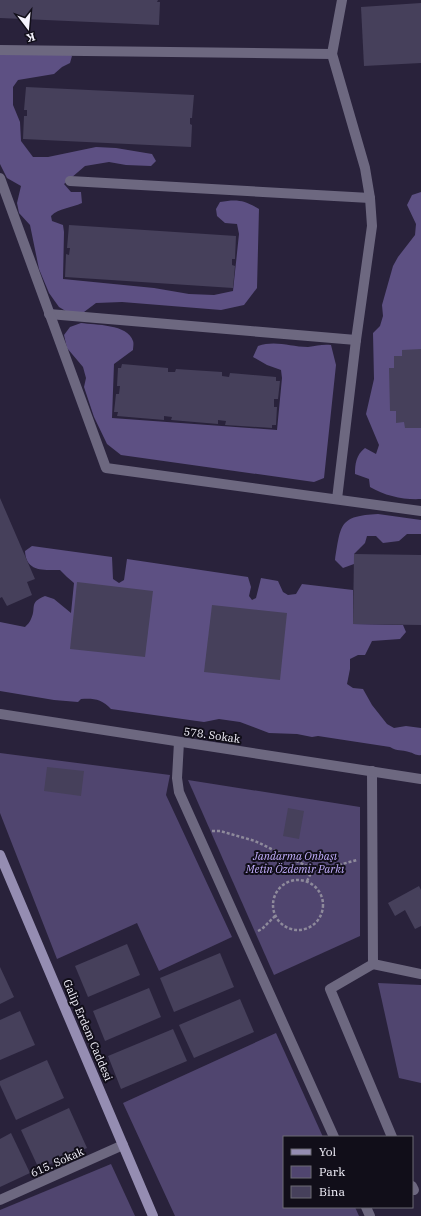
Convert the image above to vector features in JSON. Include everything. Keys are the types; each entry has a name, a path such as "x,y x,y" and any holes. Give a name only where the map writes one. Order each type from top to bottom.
{"main road":[{"name":"Galip Erdem Caddesi","path":"0,855 153,1216"}],"street":[{"path":"337,499 356,340 372,226 370,198 365,168 332,54 342,0"},
{"path":"0,50 332,54"},
{"path":"0,178 106,468 421,511"},
{"path":"70,181 370,198"},
{"path":"50,314 356,340"},
{"name":"578. Sokak","path":"0,714 421,779"},
{"path":"179,742 177,785 179,792 334,1136"},
{"path":"372,771 373,964"},
{"path":"392,1136 330,989 373,964 421,974"},
{"name":"615. Sokak","path":"0,1200 123,1145"}],"path":[{"path":"197,831 220,831 255,841 314,869 335,866 373,856"},
{"path":"307,881 314,869"},
{"path":"299,879 307,881 315,885 320,892 324,908 321,916 315,924 307,929 298,930 288,928 280,923 275,916 273,899 277,891 290,881 299,879"},
{"path":"245,938 262,929 275,916"}],"green space":[{"path":"0,753 170,775 166,795 232,937 159,971 137,923 57,959 0,813"},
{"name":"Jandarma Onbaşı Metin Özdemir Parkı","path":"188,780 360,807 360,936 274,975"},
{"path":"378,983 421,985 421,1083 399,1078"},
{"path":"276,1033 323,1136 283,1136 283,1208 355,1208 359,1216 175,1216 123,1103"},
{"path":"111,1164 135,1216 0,1216 0,1210"}],"shaded area":[{"path":"0,46 61,47 72,56 70,63 62,67 54,74 18,80 13,87 13,105 20,122 21,141 33,157 48,157 96,147 116,148 152,154 156,161 151,166 126,165 109,162 85,166 64,184 71,192 81,192 82,203 61,210 51,216 52,221 63,225 63,279 154,288 189,294 214,295 233,291 239,234 237,224 225,223 217,216 216,209 220,202 240,201 259,209 257,288 244,305 221,310 122,302 96,303 84,312 69,313 59,307 49,293 39,269 30,225 19,213 17,203 21,186 7,178 0,164"},
{"path":"421,192 421,499 415,499 395,497 382,493 370,487 369,479 355,474 355,470 357,460 362,451 365,448 376,454 379,445 366,414 374,379 373,333 380,326 383,316 382,305 393,266 415,235 416,224 407,205 412,195"},
{"path":"81,323 118,328 130,335 133,342 133,350 114,364 112,418 277,430 282,378 281,370 267,365 253,357 258,346 265,344 301,347 331,345 336,365 324,478 314,482 121,455 107,444 94,417 84,387 86,378 83,367 67,348 64,335 70,327"},
{"path":"378,514 421,520 421,534 407,534 399,541 383,543 376,536 367,536 365,543 354,554 354,564 343,568 335,560 341,530 344,524 356,517"},
{"path":"32,546 112,557 113,579 119,583 124,580 127,559 248,577 251,587 249,596 252,600 256,598 261,578 278,581 283,592 288,595 296,594 302,584 353,590 353,624 403,625 406,632 400,639 372,641 365,655 358,655 350,659 347,684 353,688 363,689 372,705 387,724 394,728 406,726 421,728 421,755 390,747 318,736 312,737 297,734 269,733 240,722 219,719 204,722 111,709 101,701 93,699 81,699 78,702 54,700 0,691 0,622 25,627 33,615 36,601 45,596 54,599 71,613 74,583 60,570 42,570 28,563 25,551"}],"building":[{"path":"0,0 158,0 157,2 160,2 159,25 0,18"},
{"path":"421,3 421,63 364,66 361,7"},
{"path":"26,87 194,95 192,118 190,118 190,124 192,125 191,147 23,139 24,116 27,116 27,110 24,110"},
{"path":"69,225 236,236 235,259 232,259 232,265 235,266 233,288 65,277 66,254 69,255 70,248 67,248"},
{"path":"421,349 421,428 405,428 404,422 396,423 396,411 390,411 389,368 394,368 394,356 402,356 402,350"},
{"path":"122,364 168,368 168,372 175,372 176,369 222,372 222,376 229,377 230,373 276,377 276,381 280,381 278,399 274,399 274,407 277,407 276,425 272,425 272,428 225,425 226,421 218,420 218,424 171,420 172,417 164,416 164,420 117,416 118,412 114,412 116,394 119,394 120,386 117,386 118,368 121,368"},
{"path":"0,498 35,579 27,582 32,595 7,606 2,597 0,598"},
{"path":"354,554 421,555 421,625 353,624"},
{"path":"77,582 153,591 145,657 70,649"},
{"path":"212,605 287,613 280,680 204,672"},
{"path":"47,767 84,771 81,796 44,791"},
{"path":"288,808 304,811 299,839 283,836"},
{"path":"419,886 421,890 421,926 415,929 405,910 395,916 388,903"},
{"path":"127,944 140,975 88,997 75,966"},
{"path":"220,953 234,987 174,1012 160,978"},
{"path":"0,967 14,997 0,1004"},
{"path":"149,988 161,1017 105,1041 93,1011"},
{"path":"240,999 254,1032 194,1058 179,1025"},
{"path":"20,1011 35,1045 0,1060 0,1020"},
{"path":"173,1029 187,1061 121,1089 108,1056"},
{"path":"47,1060 64,1098 16,1120 0,1085 0,1081"},
{"path":"69,1108 87,1148 39,1169 21,1130"},
{"path":"11,1133 30,1173 0,1187 0,1139"}]}
